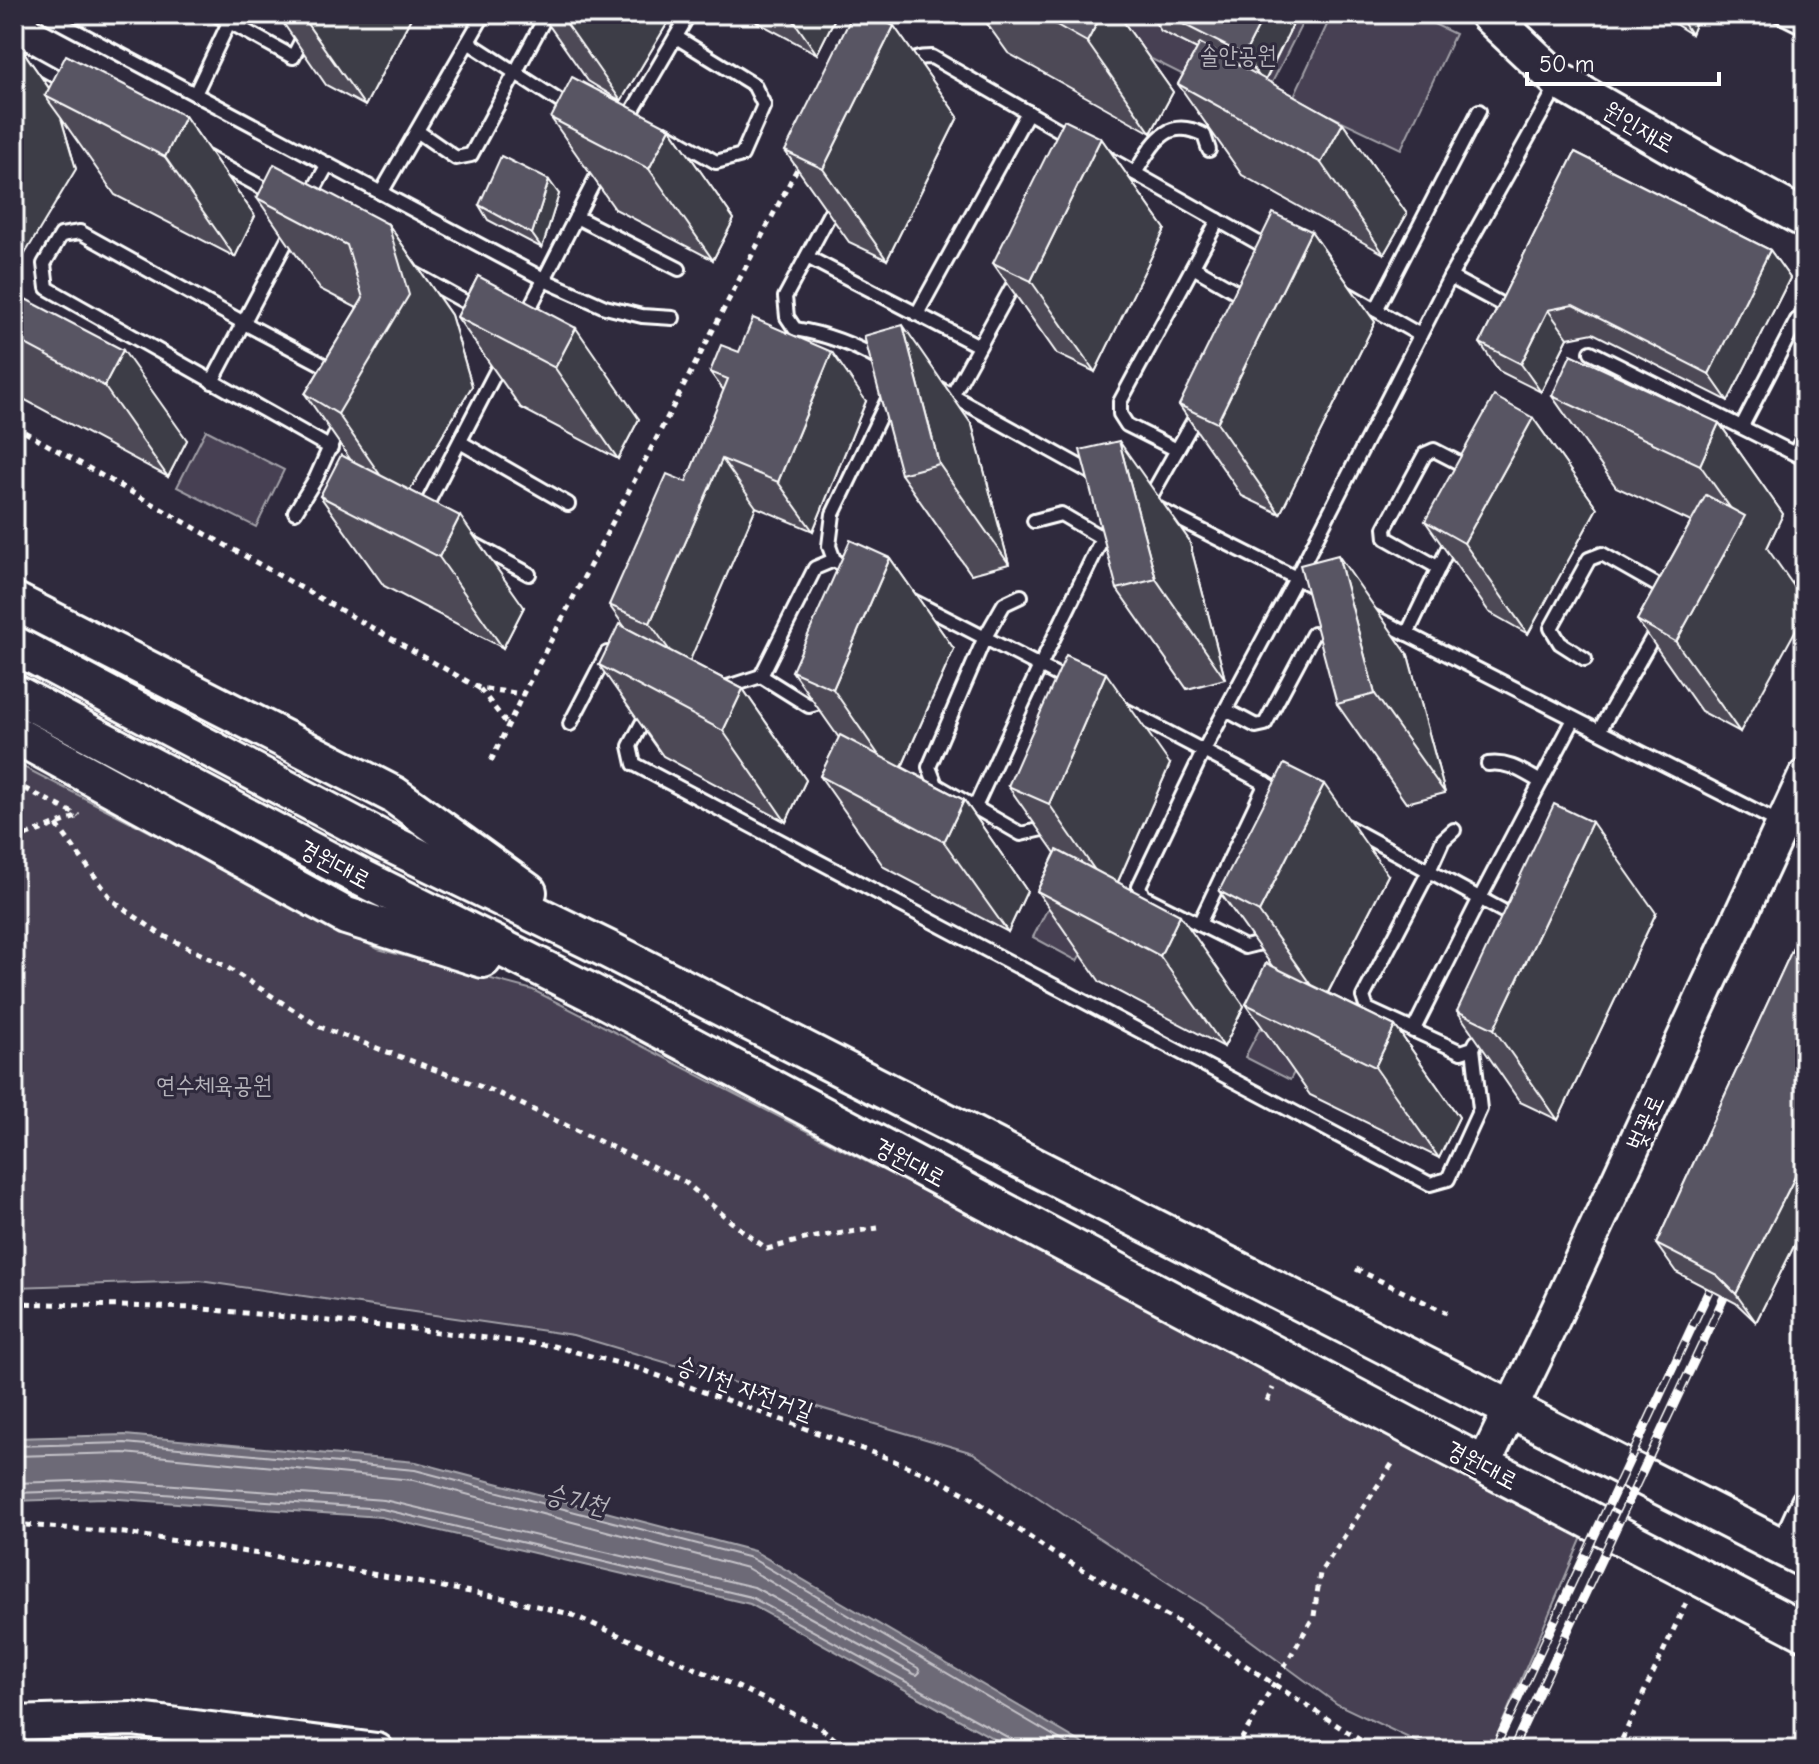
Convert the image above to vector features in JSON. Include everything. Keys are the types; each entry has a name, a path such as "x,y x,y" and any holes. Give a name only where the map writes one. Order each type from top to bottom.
{"main road":[{"name":"원인재로","path":"1488,14 1559,81 1805,219"},
{"path":"14,601 394,795 607,949"},
{"name":"경원대로","path":"14,645 379,838 607,949 1794,1553"},
{"name":"경원대로","path":"14,693 362,878 590,992 1483,1466 1805,1632"},
{"path":"14,734 346,916 590,992"}],"street":[{"name":"벚꽃로","path":"1483,1466 1805,776"},
{"path":"1794,1553 1805,1502"},
{"path":"14,1723 132,1719 377,1750"}],"lane":[{"path":"215,14 232,18 293,57 315,14"},
{"path":"381,193 484,14"},
{"path":"417,131 456,158 471,155 547,14"},
{"path":"617,138 689,14"},
{"path":"1777,14 1805,28"},
{"path":"47,15 545,279 605,307 642,316 673,318"},
{"path":"195,94 232,18"},
{"path":"656,127 716,162 742,155 764,105 754,85 676,37"},
{"path":"468,42 579,114"},
{"path":"14,53 83,91"},
{"path":"902,76 910,62 920,57 932,57 1285,258"},
{"path":"1274,914 1261,943 1245,947 1143,896 1139,886 1204,750 1450,277 1559,81"},
{"path":"1376,310 1479,111"},
{"path":"917,314 1028,112"},
{"path":"631,113 644,120"},
{"path":"1135,173 1158,137 1172,129 1190,128 1204,135 1209,150"},
{"path":"193,150 289,203"},
{"path":"517,332 610,151"},
{"path":"212,382 328,164"},
{"path":"844,187 785,297 787,317 795,329 854,345 889,364"},
{"path":"576,217 679,269"},
{"path":"1177,450 1127,425 1120,414 1120,402 1218,220"},
{"path":"331,448 47,288 44,264 61,235 80,232 348,377"},
{"path":"807,257 979,346"},
{"path":"952,396 1023,266"},
{"path":"1193,267 1258,305 1265,293"},
{"path":"410,271 490,317"},
{"path":"1450,277 1514,311"},
{"path":"1337,288 1420,335"},
{"path":"1742,426 1797,320 1805,317"},
{"path":"1591,352 1800,456 1805,434"},
{"path":"422,516 506,353"},
{"path":"924,381 1112,485"},
{"path":"870,579 834,560 829,546 833,514 894,385"},
{"path":"1206,398 1177,450 1142,500 1337,599"},
{"path":"295,512 316,478 348,407"},
{"path":"460,442 568,504"},
{"path":"1439,568 1386,538 1385,528 1425,454 1434,450 1478,472 1481,481"},
{"path":"316,478 328,485"},
{"path":"1034,521 1061,514 1102,538"},
{"path":"975,807 1114,515"},
{"path":"406,519 422,516 435,523"},
{"path":"1407,634 1457,530"},
{"path":"462,538 529,574"},
{"path":"1585,659 1560,643 1551,628 1589,559 1602,554 1670,593 1672,603"},
{"path":"704,695 761,676 815,568 834,560"},
{"path":"894,591 1077,685"},
{"path":"1021,596 1004,604 985,637 929,767 936,785 1021,834 1043,829 1056,800"},
{"path":"1365,613 1782,825"},
{"path":"1599,731 1665,616"},
{"path":"1226,710 1256,726 1265,724 1313,634"},
{"path":"570,724 613,640"},
{"path":"599,668 613,677"},
{"path":"761,676 809,706 824,702 833,684"},
{"path":"653,701 630,746 634,764 1430,1184 1448,1179 1480,1109 1473,1048 1480,1034"},
{"path":"1114,704 1293,798"},
{"path":"1413,1031 1574,719"},
{"path":"1488,764 1509,764 1541,782"},
{"path":"1199,924 1266,783"},
{"path":"1334,820 1533,927"},
{"path":"1454,830 1443,840 1363,997 1367,1009 1413,1031 1461,1052 1473,1048"}],"path":[{"path":"491,761 804,156"},
{"path":"14,426 479,688 523,694"},
{"path":"479,688 508,726"},
{"path":"14,783 79,816 14,840"},
{"path":"57,825 113,901 160,934 225,966 320,1027 498,1093 685,1182 767,1249 809,1238 878,1228"},
{"path":"1356,1269 1447,1313"},
{"name":"승기천 자전거길","path":"14,1303 193,1308 413,1329 553,1346 637,1368 936,1478 969,1496 1053,1553 1183,1625 1363,1742 1385,1750"},
{"path":"1235,1750 1314,1616 1320,1573 1392,1464"},
{"path":"14,1524 125,1533 291,1559 503,1598 570,1614 747,1691 820,1727 848,1750"},
{"path":"1617,1750 1698,1577"}],"green space":[{"name":"솔안공원","path":"1062,14 1307,14 1257,112"},
{"path":"1332,14 1413,14 1455,34 1401,149 1293,98"},
{"path":"206,430 284,470 256,527 177,487"},
{"name":"연수체육공원","path":"14,762 378,949 533,990 1236,1352 1583,1535 1495,1740 1478,1750 1434,1750 1337,1704 1204,1606 973,1453 573,1335 200,1281 14,1287"},
{"path":"1048,908 1093,932 1077,961 1033,937"},
{"path":"1260,1028 1305,1052 1290,1080 1245,1057"}],"water":[{"path":"125,1435 416,1462 754,1551 1094,1750 1014,1750 750,1604 381,1517 104,1498 14,1501 14,1438"}],"building":[{"path":"853,14 869,14 894,26 823,169 785,151"},
{"path":"1037,14 1102,14 1087,42"},
{"path":"1163,14 1265,14 1244,55"},
{"path":"1200,43 1343,123 1321,163 1178,84"},
{"path":"66,55 185,116 165,157 45,96"},
{"path":"572,77 670,128 649,169 551,118"},
{"path":"1064,120 1101,138 1031,281 993,263"},
{"path":"1575,152 1770,250 1709,374 1573,305 1548,310 1521,364 1480,343"},
{"path":"501,156 549,180 532,234 479,205"},
{"path":"274,164 388,224 409,295 338,414 305,394 363,298 347,245 257,198"},
{"path":"1273,213 1311,231 1217,423 1179,405"},
{"path":"478,276 576,328 555,368 457,317"},
{"path":"14,293 123,350 104,386 14,338"},
{"path":"753,318 832,352 778,482 722,459 650,623 609,605 667,474 686,482 728,379 710,372 721,345 739,352"},
{"path":"903,325 939,464 901,474 864,336"},
{"path":"1571,354 1719,423 1700,465 1552,396"},
{"path":"1494,396 1533,418 1464,543 1425,521"},
{"path":"1119,441 1156,579 1117,589 1080,450"},
{"path":"341,455 460,516 439,557 320,496"},
{"path":"1706,495 1745,516 1676,642 1637,620"},
{"path":"850,540 890,558 833,689 792,671"},
{"path":"1338,555 1375,694 1337,704 1300,565"},
{"path":"619,624 743,689 723,731 599,665"},
{"path":"1066,655 1106,673 1049,804 1008,786"},
{"path":"840,735 964,800 944,842 820,776"},
{"path":"1284,764 1324,784 1259,912 1219,891"},
{"path":"1554,804 1592,822 1494,1029 1457,1011"},
{"path":"1057,850 1180,915 1160,956 1037,891"},
{"path":"1805,922 1805,1157 1736,1294 1717,1275 1656,1244"},
{"path":"1266,963 1395,1026 1375,1067 1246,1004"}],"railway":[{"path":"1494,1750 1719,1269"},
{"path":"1512,1750 1734,1276"}],"water label":[{"name":"승기천","path":"576,1499"}]}
